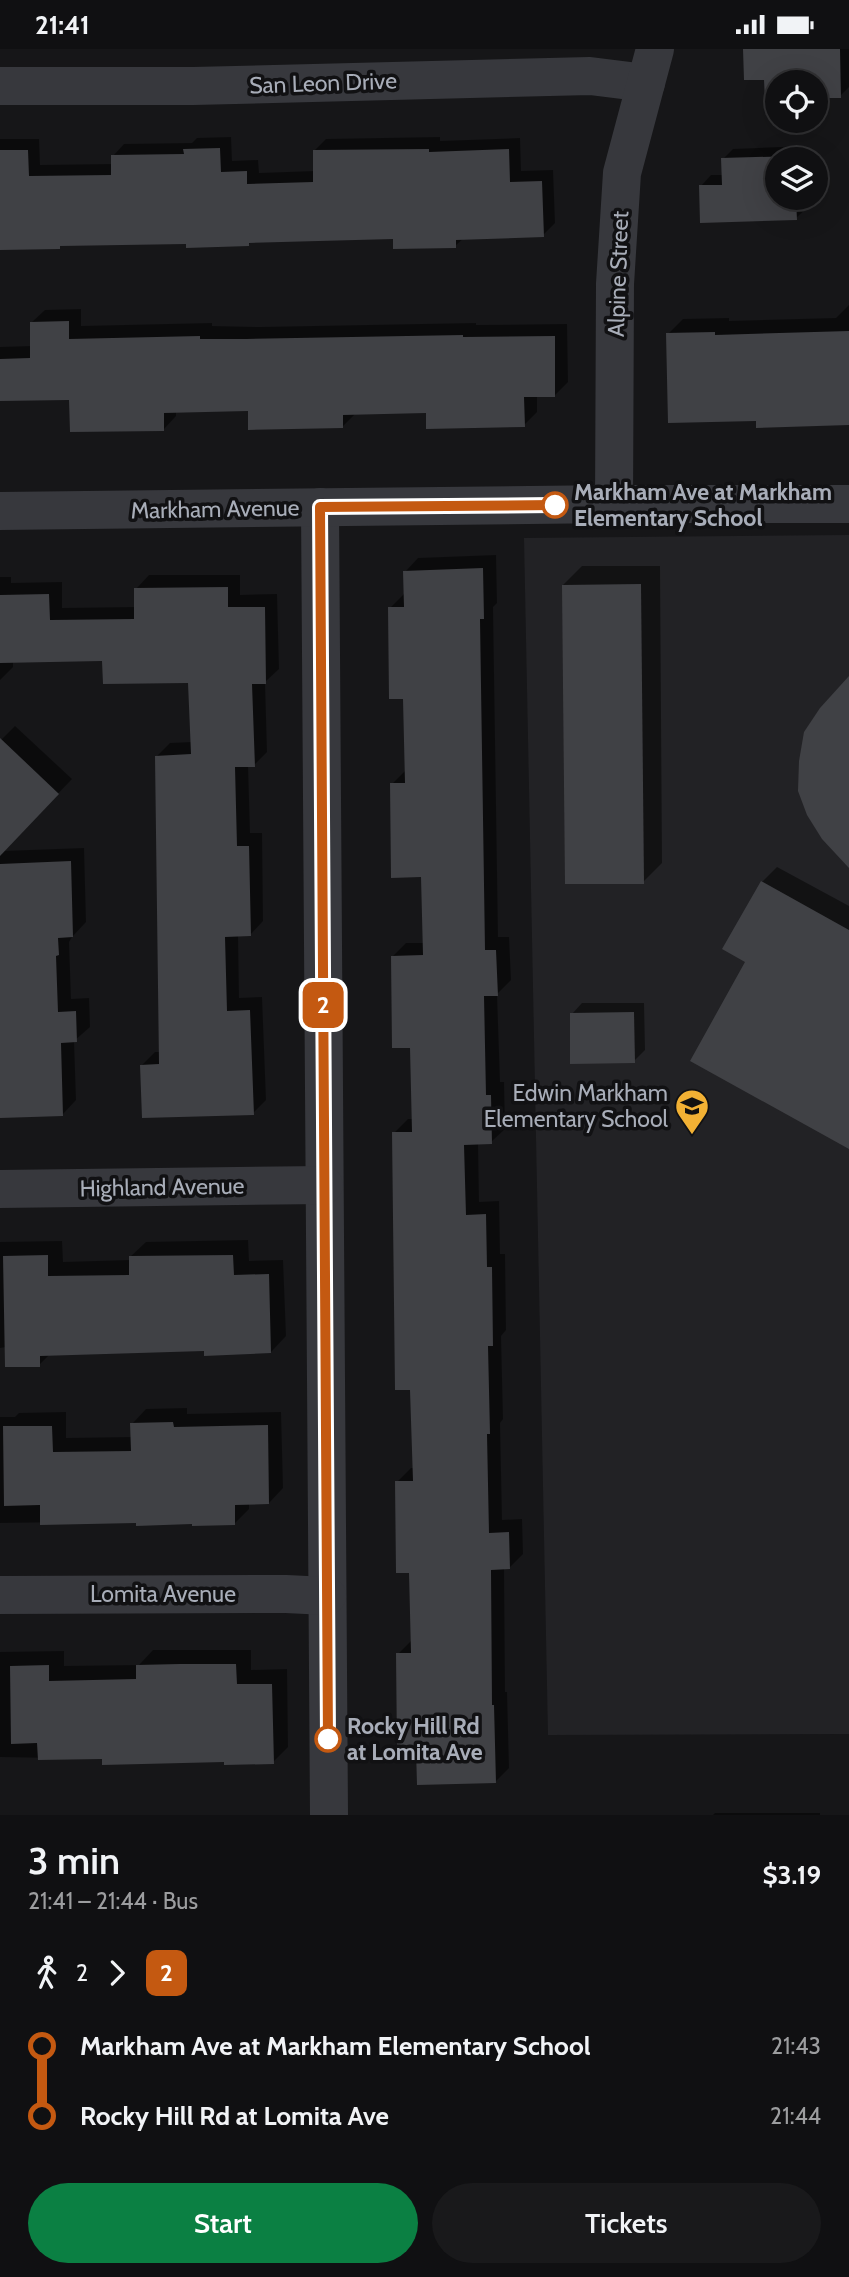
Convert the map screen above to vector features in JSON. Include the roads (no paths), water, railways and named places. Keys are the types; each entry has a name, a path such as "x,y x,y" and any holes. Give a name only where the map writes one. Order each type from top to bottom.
{"street":[{"name":"San Leon Drive","path":"0,86 193,86 590,76 651,66"},
{"name":"Alpine Street","path":"614,504 615,285 622,173 651,66"},
{"name":"Markham Avenue","path":"0,512 614,504 849,504"},
{"path":"320,507 329,1815"},
{"name":"Highland Avenue","path":"0,1189 324,1185"},
{"name":"Lomita Avenue","path":"0,1595 327,1596"}],"place":[{"name":"Markham Ave at Markham Elementary School","path":"555,505"},
{"name":"Edwin Markham Elementary School","path":"692,1136"},
{"name":"Rocky Hill Rd at Lomita Ave","path":"328,1739"}]}
